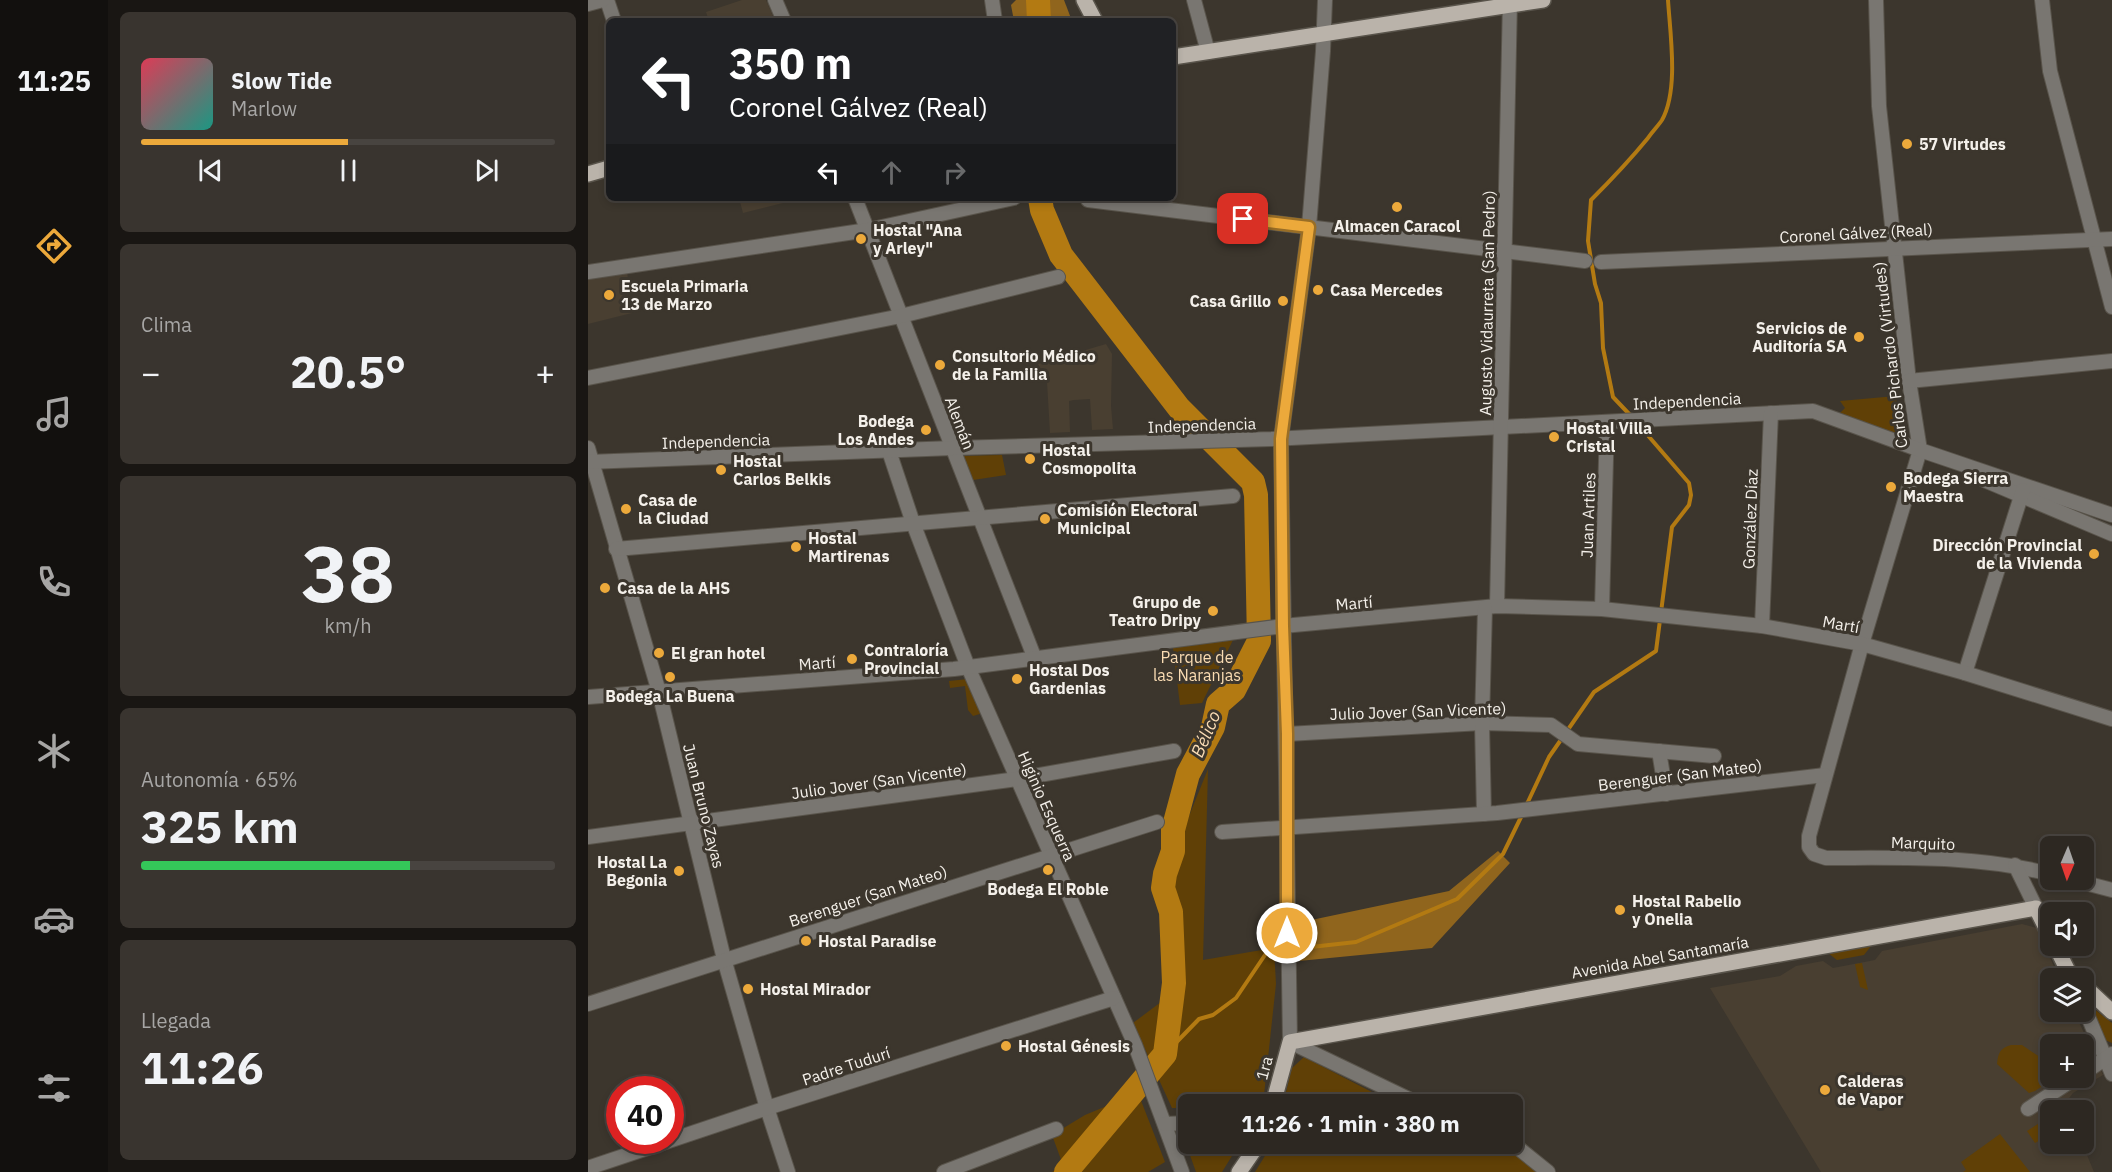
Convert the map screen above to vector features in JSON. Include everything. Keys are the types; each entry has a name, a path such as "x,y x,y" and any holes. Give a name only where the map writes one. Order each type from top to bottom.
{"main road":[{"path":"1084,0 1093,18"},
{"path":"1176,57 1510,2 1543,0"},
{"path":"588,174 606,169"},
{"path":"2036,908 2040,916"},
{"name":"Avenida Abel Santamaría","path":"1290,1042 2036,908"},
{"path":"2094,995 2112,1012"},
{"name":"1ra","path":"1276,1094 1290,1042"},
{"path":"1239,1172 1251,1154"}],"street":[{"path":"588,4 605,0 613,18"},
{"path":"775,0 783,18"},
{"path":"992,0 995,18"},
{"path":"1194,0 1208,52"},
{"path":"1325,0 1309,227 1276,439 1278,627 1287,734 1287,933 1290,1042 1398,1094"},
{"name":"Carlos Pichardo (Virtudes)","path":"1809,836 1862,644 1920,450 1909,381 1879,106 1876,0"},
{"path":"2042,0 2050,71 2112,307"},
{"name":"Augusto Vidaurreta (San Pedro)","path":"1490,814 1482,723 1491,607 1500,428 1510,2"},
{"name":"Alemán","path":"856,201 1035,659"},
{"path":"588,272 868,230 1000,201"},
{"path":"1096,201 1586,261"},
{"name":"Coronel Gálvez (Real)","path":"1601,262 2112,239"},
{"path":"588,378 901,316 1058,277"},
{"path":"1909,381 2112,361"},
{"name":"Independencia","path":"590,462 953,448 1276,439 1813,411 1920,450"},
{"name":"González Díaz","path":"1762,626 1770,413"},
{"name":"Juan Artiles","path":"1602,609 1613,422"},
{"name":"Juan Bruno Zayas","path":"588,448 590,462 659,692 724,959 788,1172"},
{"path":"1920,450 2023,491 2112,534"},
{"name":"Higinio Esquerra","path":"889,452 913,523 968,667 1135,1045 1182,1172"},
{"path":"2023,491 2112,515"},
{"path":"1965,673 2023,491"},
{"path":"616,549 1233,496"},
{"name":"Martí","path":"588,697 968,667 1278,627 1491,607 1602,609 1762,626 1862,644 1965,673 2112,719"},
{"name":"Julio Jover (San Vicente)","path":"1287,734 1482,723 1551,725 1578,744 1659,751"},
{"name":"Julio Jover (San Vicente)","path":"588,837 1017,779 1174,751"},
{"path":"1666,794 1659,751 1714,756"},
{"name":"Berenguer (San Mateo)","path":"1490,814 1825,775"},
{"path":"1222,832 1490,814"},
{"name":"Berenguer (San Mateo)","path":"588,1004 1158,822"},
{"name":"Marquito","path":"1809,836 1809,847 1815,854 1826,858 1933,858 2015,865 2040,871"},
{"path":"2015,865 2036,908"},
{"path":"2094,885 2112,890"},
{"name":"Padre Tudurí","path":"589,1169 767,1108 1114,998"},
{"path":"2092,1022 2109,1056 2112,1074"},
{"path":"2094,1066 2109,1056"},
{"path":"2028,1109 2060,1088"},
{"path":"1164,1124 1178,1124"},
{"path":"944,1172 1056,1129"},
{"path":"1523,1152 1548,1172"}],"shaded area":[{"path":"742,0 766,0 774,18 708,18 706,12"},
{"path":"1016,0 1064,0 1071,18 1013,18 1011,5"},
{"path":"740,201 791,201 743,213"},
{"name":"Escuela Primaria 13 de Marzo","path":"627,271 632,313 588,324 588,276"},
{"path":"1106,344 1112,354 1113,429 1092,430 1090,399 1074,400 1069,401 1070,432 1050,433 1047,382 1038,364"},
{"path":"1498,851 1510,863 1432,948 1299,961 1297,923 1449,891"},
{"path":"2022,924 2037,928 2040,935 2040,956 2049,956 2055,968 2040,968 2040,1022 2079,1022 2084,1034 2040,1034 2040,1088 2081,1088 2068,1100 2040,1100 2040,1154 2087,1154 2094,1172 1821,1172 1710,988 1780,976 1796,966 1823,961 1833,968 1875,960 1882,951"},
{"path":"2094,1055 2103,1075 2094,1080"}],"green space":[{"path":"1896,396 1899,430 1896,434 1840,413 1845,408 1840,401"},
{"path":"1002,455 1006,475 973,480 962,456"},
{"name":"Parque de las Naranjas","path":"1233,640 1202,703 1180,705 1173,648"},
{"path":"968,679 983,713 973,716 968,710 965,686 950,688 949,681"},
{"path":"1208,769 1203,960 1274,948 1276,984 1264,1094 1178,1094 1178,1108 1172,1108 1133,1023 1165,999 1177,968 1175,911 1170,899 1171,869 1179,858 1181,836"},
{"path":"1871,946 1864,955 1837,960 1828,953"},
{"path":"1862,963 1868,990 1860,987 1855,964"},
{"path":"2094,1009 2112,1023 2112,1043 2105,1040 2094,1016"},
{"path":"2011,1045 2022,1045 2040,1057 2040,1088 2029,1093 1997,1064 2000,1052"},
{"path":"1304,1057 1376,1094 1286,1094 1292,1068"},
{"path":"1138,1093 1165,1162 1148,1172 1052,1172 1063,1165 1052,1135 1085,1115"},
{"path":"2040,1123 2040,1140 2035,1143 2027,1131"},
{"path":"2000,1134 2030,1172 1963,1172 1966,1170 1961,1162"},
{"path":"1190,1154 1233,1154 1222,1172 1196,1172"},
{"path":"1266,1154 1519,1154 1538,1172 1255,1172"}],"waterway":[{"name":"Bélico","path":"1038,0 1039,18"},
{"path":"1631,416 1613,397 1603,348 1601,303 1595,284 1588,241 1591,200 1648,138 1662,120 1667,108 1672,78 1668,0"},
{"name":"Bélico","path":"1040,201 1061,255 1179,408 1253,482 1256,495 1259,641 1234,690 1218,704 1213,727 1188,774 1173,830 1173,851 1165,874 1163,888 1171,912 1174,983 1165,1054 1066,1172"},
{"path":"1526,806 1549,757 1594,692 1656,651 1672,527 1689,505 1691,495 1689,483 1638,424"},
{"path":"1293,949 1356,942 1457,899 1503,854 1523,813"},
{"path":"1165,1054 1199,1019 1213,1015 1236,998 1267,952 1285,950"}],"place":[{"name":"57 Virtudes","path":"1907,144"},
{"name":"Almacen Caracol","path":"1397,207"},
{"name":"Hostal \"Ana y Arley\"","path":"861,239"},
{"name":"Casa Mercedes","path":"1318,290"},
{"name":"Escuela Primaria 13 de Marzo","path":"609,295"},
{"name":"Casa Grillo","path":"1283,301"},
{"name":"Servicios de Auditoría SA","path":"1859,337"},
{"name":"Consultorio Médico de la Familia","path":"940,365"},
{"name":"Bodega Los Andes","path":"926,430"},
{"name":"Hostal Villa Cristal","path":"1554,437"},
{"name":"Hostal Cosmopolita","path":"1030,459"},
{"name":"Hostal Carlos Belkis","path":"721,470"},
{"name":"Bodega Sierra Maestra","path":"1891,487"},
{"name":"Casa de la Ciudad","path":"626,509"},
{"name":"Comisión Electoral Municipal","path":"1045,519"},
{"name":"Hostal Martirenas","path":"796,547"},
{"name":"Dirección Provincial de la Vivienda","path":"2094,554"},
{"name":"Casa de la AHS","path":"605,588"},
{"name":"Grupo de Teatro Dripy","path":"1213,611"},
{"name":"El gran hotel","path":"659,653"},
{"name":"Contraloría Provincial","path":"852,659"},
{"name":"Bodega La Buena","path":"670,677"},
{"name":"Hostal Dos Gardenias","path":"1017,679"},
{"name":"Bodega El Roble","path":"1048,870"},
{"name":"Hostal La Begonia","path":"679,871"},
{"name":"Hostal Rabelio y Onelia","path":"1620,910"},
{"name":"Hostal Paradise","path":"806,941"},
{"name":"Hostal Mirador","path":"748,989"},
{"name":"Hostal Génesis","path":"1006,1046"},
{"name":"Calderas de Vapor","path":"1825,1090"}],"route":[{"path":"1243,219 1309,227 1281,439 1283,626 1287,734 1287,933"}]}
